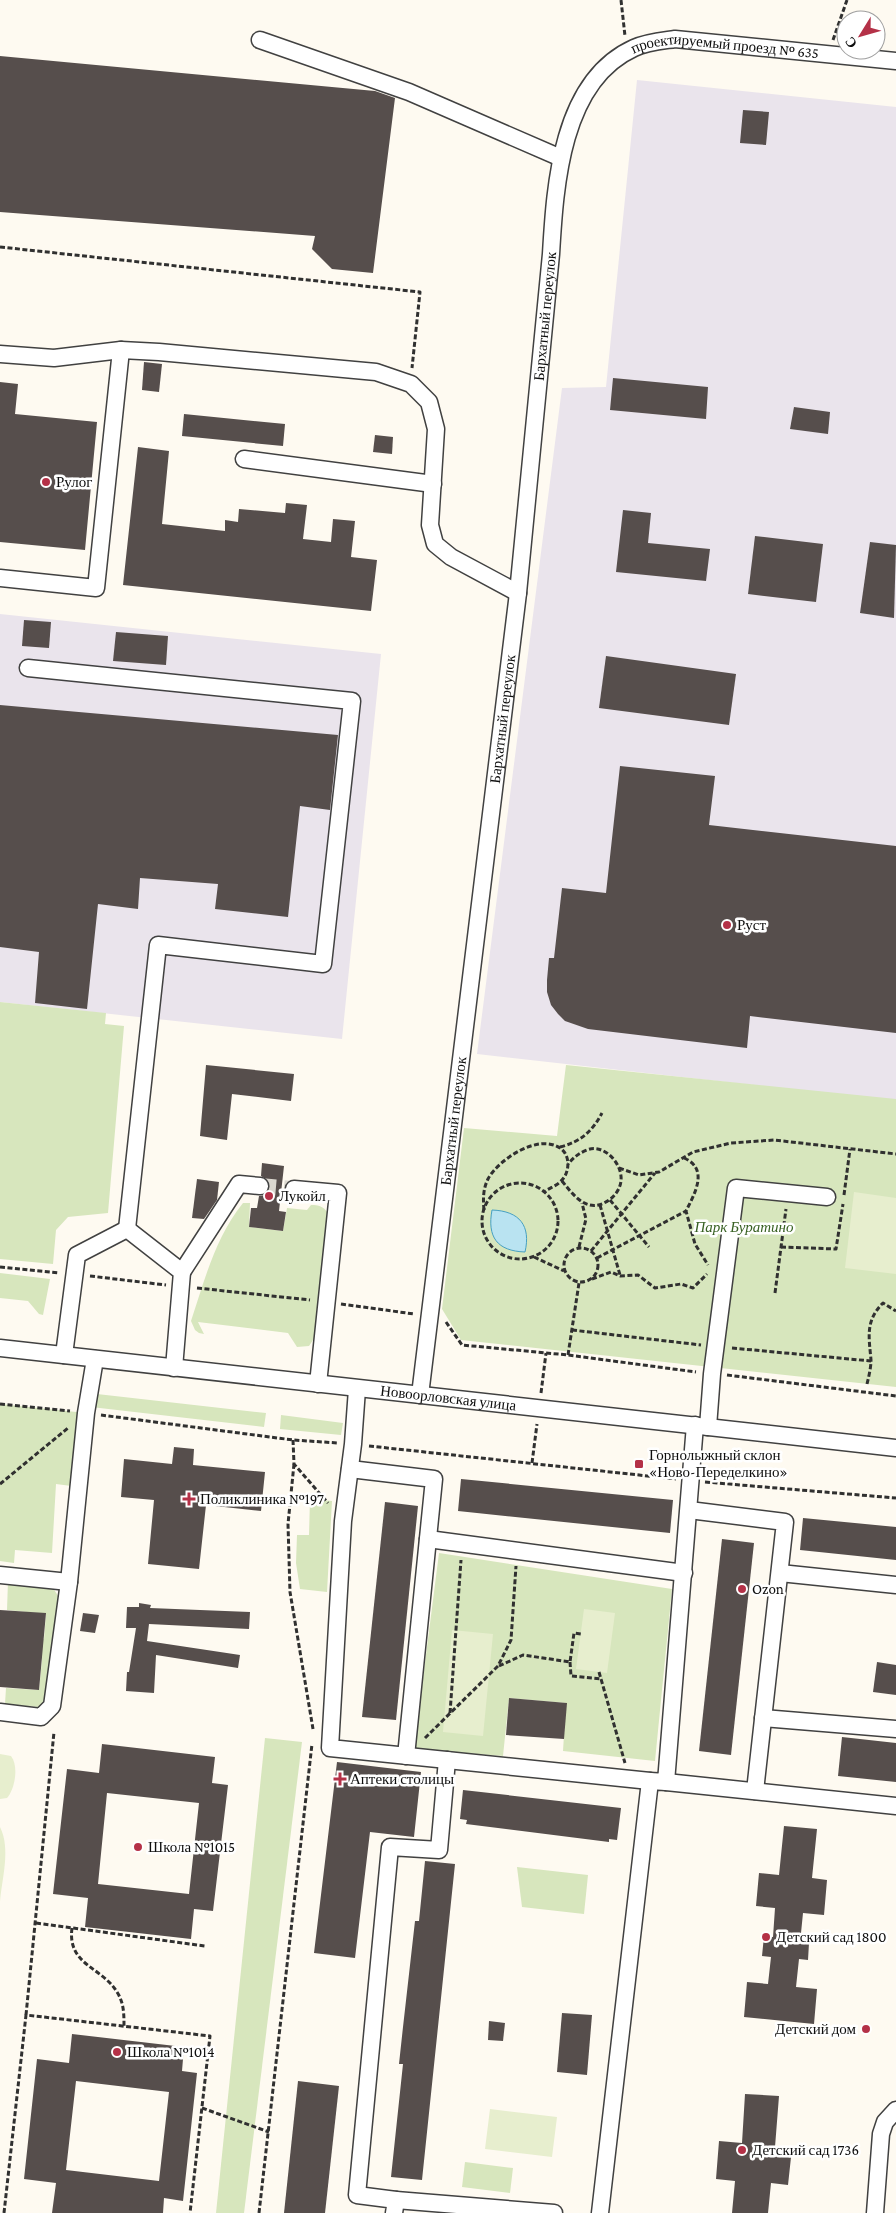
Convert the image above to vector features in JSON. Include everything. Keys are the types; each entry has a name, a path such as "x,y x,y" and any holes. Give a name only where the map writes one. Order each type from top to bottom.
{"street":[{"name":"проектируемый проезд № 635","path":"616,58 634,48 654,42 675,39 896,61"},
{"path":"260,40 409,92 561,158"},
{"name":"Бархатный переулок","path":"420,1395 428,1316 518,593 554,205 561,158 567,134 588,91 601,72 616,58"},
{"path":"0,354 54,358 121,350 159,352 376,372 410,384 428,402 436,428 430,525 435,544 451,557 518,593"},
{"path":"0,578 96,588 121,350"},
{"path":"244,459 433,484"},
{"path":"28,668 352,701 323,964 158,945 127,1229"},
{"path":"174,1368 182,1279 239,1184 260,1186"},
{"path":"666,1782 692,1480 712,1374 736,1188 827,1197"},
{"path":"294,1189 338,1193 318,1384"},
{"path":"64,1355 77,1255 127,1229"},
{"path":"127,1229 182,1279"},
{"name":"Новоорловская улица","path":"0,1348 896,1448"},
{"path":"0,1712 41,1716 52,1706 70,1582 86,1413 95,1359"},
{"path":"357,1389 353,1444 343,1521 330,1748 896,1806"},
{"path":"350,1469 434,1479 406,1756"},
{"path":"690,1510 785,1522 755,1792"},
{"path":"428,1539 684,1573"},
{"path":"780,1573 896,1586"},
{"path":"0,1575 70,1582"},
{"path":"763,1718 896,1729"},
{"path":"447,1760 439,1850 390,1847 357,2195 395,2206 554,2213"},
{"path":"600,2213 650,1781"},
{"path":"875,2213 881,2134 885,2122 896,2110"}],"path":[{"path":"622,0 625,35"},
{"path":"828,54 847,0"},
{"path":"0,247 420,292 410,384"},
{"path":"484,1211 489,1200 508,1185 521,1183 533,1186 544,1192 552,1201 557,1213 558,1225 555,1237 548,1248 534,1257 514,1259 502,1254 492,1246 484,1230 484,1211 484,1192 488,1178 508,1157 520,1150 546,1144 560,1147 574,1144 595,1126 602,1113"},
{"path":"619,1168 639,1176 655,1173 693,1152 731,1142 774,1140 896,1154"},
{"path":"544,1192 562,1180 568,1164 568,1157 560,1147"},
{"path":"562,1180 582,1202 591,1206 600,1205 610,1200 618,1192 621,1181 619,1168 612,1157 600,1148 588,1149 568,1164"},
{"path":"781,1247 836,1249 850,1149"},
{"path":"597,1258 686,1211 700,1180 698,1170 690,1161 684,1158"},
{"path":"591,1251 655,1173"},
{"path":"610,1200 649,1247"},
{"path":"579,1248 586,1219 582,1202"},
{"path":"600,1205 620,1276"},
{"path":"775,1293 786,1206"},
{"path":"534,1257 564,1271 567,1276 579,1283 611,1272 620,1276 638,1275 655,1288 680,1284 693,1288 707,1276 708,1264 695,1244 686,1211"},
{"path":"564,1271 565,1258 570,1251 579,1248 591,1251 599,1263 598,1272 592,1279"},
{"path":"0,1267 74,1275 182,1279 444,1319 462,1345 896,1396"},
{"path":"568,1356 579,1283"},
{"path":"867,1384 871,1361 868,1334 872,1316 882,1303 896,1311"},
{"path":"0,1404 86,1413 292,1440 353,1444 692,1480 896,1498"},
{"path":"0,1484 86,1413"},
{"path":"259,2213 314,1729 290,1592 288,1524 294,1464 292,1440"},
{"path":"294,1464 343,1521"},
{"path":"450,1714 462,1544"},
{"path":"406,1756 498,1666 511,1640 517,1551"},
{"path":"581,1634 574,1634 570,1676 602,1679"},
{"path":"498,1666 523,1655 570,1662"},
{"path":"599,1672 625,1759 623,1778"},
{"path":"314,1729 331,1730"},
{"path":"4,2213 2,2208 26,2015 54,1732"},
{"path":"36,1923 205,1946"},
{"path":"72,1928 73,1947 79,1957 117,1991 122,2003 124,2026"},
{"path":"26,2015 210,2036 190,2213"},
{"path":"202,2108 269,2132"}],"shaded area":[{"path":"637,80 896,107 896,1101 477,1054 562,388 606,387"},
{"path":"0,614 381,654 342,1039 0,1002"}],"green space":[{"path":"0,1002 106,1013 105,1024 124,1026 108,1213 68,1217 56,1230 53,1264 0,1259"},
{"name":"Парк Буратино","path":"566,1065 896,1099 896,1387 461,1340 442,1309 464,1128 557,1136"},
{"path":"854,1192 896,1198 896,1274 845,1268"},
{"path":"243,1203 250,1203 249,1227 283,1231 287,1208 307,1210 311,1205 316,1205 323,1207 328,1213 315,1337 309,1346 297,1347 288,1333 198,1322 204,1334 195,1330 191,1321 206,1274 225,1230"},
{"path":"0,1273 50,1279 43,1315 39,1314 28,1301 0,1298"},
{"path":"97,1394 266,1413 264,1427 91,1407"},
{"path":"0,1404 86,1413 79,1487 56,1484 52,1553 15,1550 14,1563 0,1561"},
{"path":"281,1415 343,1423 341,1435 280,1429"},
{"path":"310,1499 332,1501 327,1592 300,1589 296,1563 297,1535 309,1535"},
{"path":"439,1553 672,1589 655,1761 563,1751 566,1703 509,1698 503,1756 414,1749"},
{"path":"8,1581 53,1588 60,1599 46,1702 38,1707 5,1704 6,1688 39,1690 42,1660 29,1638 44,1639 46,1614 7,1610"},
{"path":"584,1609 615,1613 607,1673 576,1669"},
{"path":"452,1630 493,1634 483,1736 443,1732"},
{"path":"265,1738 302,1742 244,2213 216,2213"},
{"path":"0,1754 11,1756 15,1766 15,1777 10,1794 7,1798 0,1799"},
{"path":"0,1827 5,1845 5,1864 0,1902"},
{"path":"517,1867 588,1875 584,1914 522,1907"},
{"path":"490,2109 557,2117 552,2157 485,2149"},
{"path":"465,2162 513,2168 510,2193 462,2187"}],"water":[{"path":"492,1210 510,1213 521,1222 525,1228 526,1235 525,1252 507,1249 496,1241 491,1228"}],"building":[{"path":"0,56 375,91 395,98 373,273 332,269 312,249 315,236 0,212"},
{"path":"743,110 769,112 766,145 740,143"},
{"path":"144,362 162,364 159,392 142,390"},
{"path":"613,378 708,387 706,419 610,410"},
{"name":"Рулог","path":"0,382 18,384 15,414 97,422 85,550 0,542"},
{"path":"794,407 830,412 828,434 790,429"},
{"path":"184,414 285,424 283,446 182,436"},
{"path":"375,435 393,437 392,454 373,452"},
{"path":"138,447 169,451 162,524 225,531 225,520 238,522 239,509 285,513 286,503 307,505 303,539 331,542 333,519 355,521 351,557 377,560 371,611 123,585"},
{"path":"623,510 651,513 648,543 710,549 706,581 616,572"},
{"path":"755,536 823,544 816,602 748,594"},
{"path":"870,542 896,545 894,618 860,613"},
{"path":"24,620 51,622 49,648 22,646"},
{"path":"116,632 168,636 166,665 113,661"},
{"path":"606,656 736,674 729,725 599,708"},
{"path":"0,705 338,735 330,810 300,806 288,917 215,909 218,884 140,878 138,909 98,904 87,1009 35,1003 39,952 0,947"},
{"name":"Руст","path":"620,766 715,776 709,825 896,846 896,1033 750,1016 747,1048 588,1029 565,1021 551,1005 547,992 549,958 554,958 562,888 606,893"},
{"path":"206,1065 294,1074 291,1101 232,1094 227,1140 200,1136"},
{"path":"262,1163 284,1166 279,1211 286,1212 283,1231 249,1227 251,1208 257,1208 259,1196 265,1195 270,1187 269,1181 261,1176"},
{"path":"197,1179 219,1182 217,1200 204,1219 192,1218"},
{"path":"174,1447 194,1449 193,1465 265,1472 261,1511 206,1505 199,1569 148,1564 154,1500 121,1497 124,1459 172,1464"},
{"path":"461,1479 673,1500 670,1533 458,1511"},
{"path":"385,1502 418,1506 396,1720 362,1717"},
{"path":"803,1518 896,1527 896,1560 800,1550"},
{"path":"722,1539 754,1543 731,1755 699,1751"},
{"path":"139,1603 151,1605 150,1608 250,1612 249,1629 149,1624 147,1641 240,1655 238,1668 156,1655 154,1693 126,1691 127,1672 129,1672 136,1628 126,1628 127,1607 139,1607"},
{"path":"0,1610 46,1613 39,1690 0,1687"},
{"path":"83,1613 99,1615 95,1633 80,1631"},
{"path":"877,1662 896,1665 896,1695 873,1692"},
{"path":"509,1698 567,1703 564,1739 506,1735"},
{"path":"842,1737 896,1743 896,1782 838,1776"},
{"path":"102,1744 215,1757 212,1783 228,1785 213,1911 194,1909 191,1939 85,1927 88,1898 53,1894 67,1769 99,1773","holes":["107,1793 199,1803 189,1894 98,1884"]},
{"path":"337,1762 421,1772 414,1837 370,1832 355,1958 314,1953"},
{"path":"463,1790 621,1808 617,1840 609,1839 609,1842 466,1824 467,1820 460,1819"},
{"path":"784,1826 817,1829 812,1878 827,1880 824,1915 803,1913 800,1943 809,1943 808,1960 799,1959 796,1987 817,1989 814,2024 744,2017 747,1982 768,1984 771,1957 762,1956 764,1936 773,1937 775,1908 756,1906 759,1873 779,1875"},
{"path":"425,1861 455,1864 422,2180 391,2177 403,2064 399,2064 415,1921 419,1921"},
{"path":"562,2013 592,2015 587,2075 557,2072"},
{"path":"489,2021 505,2023 503,2041 488,2040"},
{"path":"72,2034 184,2047 182,2071 197,2073 183,2201 164,2198 163,2213 52,2213 56,2183 24,2179 37,2059 69,2063","holes":["76,2081 169,2092 159,2181 66,2170"]},
{"path":"298,2081 339,2086 325,2213 284,2213"},
{"path":"745,2094 779,2096 775,2147 792,2148 788,2185 771,2183 768,2213 732,2213 735,2181 716,2179 719,2141 742,2143"}],"tunnel":[{"path":"260,1186 294,1189"}],"place":[{"name":"Рулог","path":"46,482"},
{"name":"Руст","path":"727,925"},
{"name":"Лукойл","path":"269,1196"},
{"name":"Горнолыжный склон «Ново-Переделкино»","path":"639,1464"},
{"name":"Поликлиника №197","path":"189,1499"},
{"name":"Ozon","path":"742,1589"},
{"name":"Аптеки столицы","path":"340,1779"},
{"name":"Школа №1015","path":"138,1847"},
{"name":"Детский сад 1800","path":"766,1937"},
{"name":"Детский дом","path":"866,2029"},
{"name":"Школа №1014","path":"117,2052"},
{"name":"Детский сад 1736","path":"742,2150"}]}
